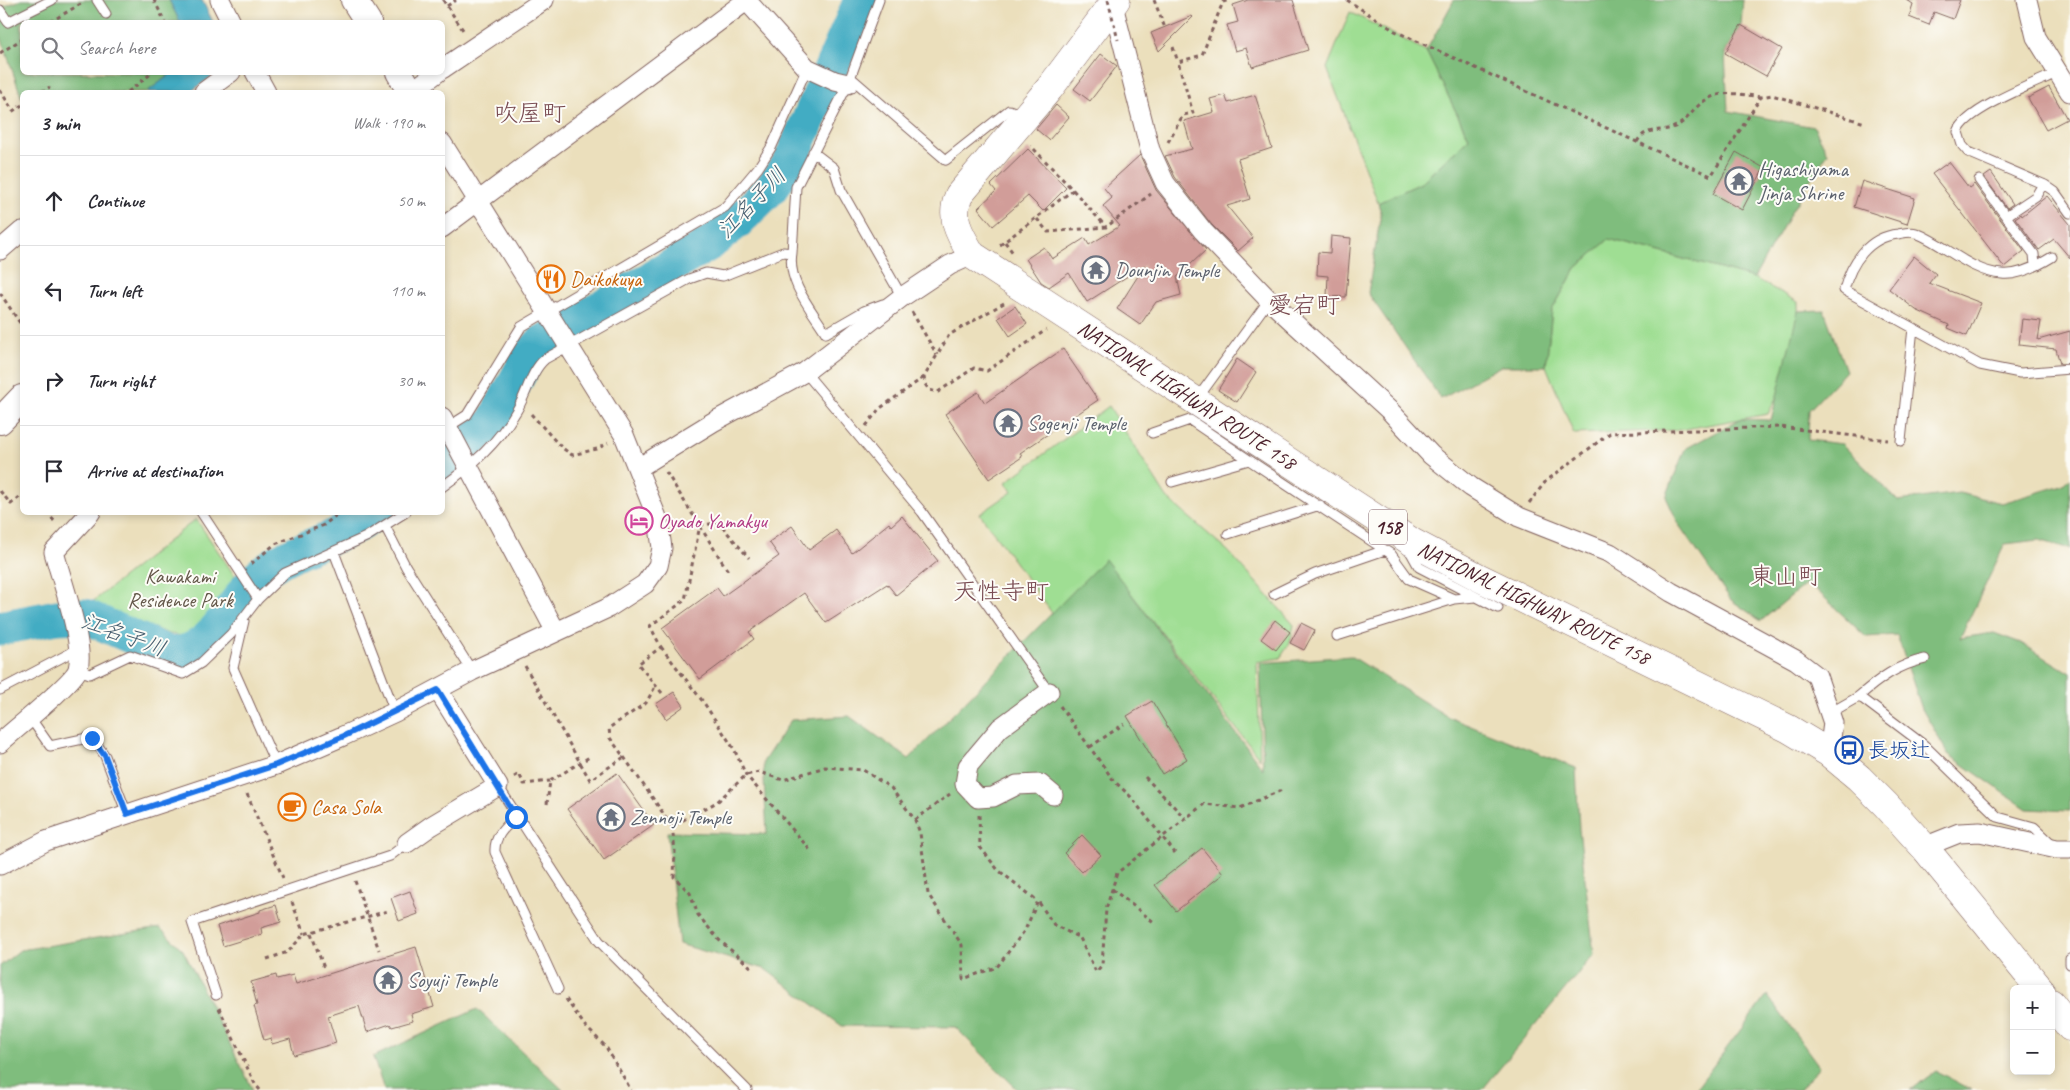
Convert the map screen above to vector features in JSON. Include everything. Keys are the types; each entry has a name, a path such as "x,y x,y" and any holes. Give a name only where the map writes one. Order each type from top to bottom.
{"highway":[{"name":"NATIONAL HIGHWAY ROUTE 158","path":"1113,2 1020,123 959,194 954,206 954,218 958,231 976,258 1412,542 1480,578 1780,724 1829,753 1859,778 1924,847 2037,985"},
{"path":"2055,1008 2070,1027"}],"main road":[{"path":"354,0 367,20"},
{"path":"0,421 20,400"}],"street":[{"path":"220,0 230,20"},
{"path":"445,67 544,0"},
{"path":"445,226 746,0 811,71 844,81"},
{"path":"2027,0 2036,37 2070,92"},
{"path":"1113,2 1150,150 1165,184 1203,231 1269,300 1389,410 1431,455 1471,487 1519,517 1610,553 1671,592 1796,660 1817,676 1833,723 1829,753"},
{"path":"207,90 227,75"},
{"path":"257,75 265,90"},
{"path":"407,87 432,75"},
{"path":"0,865 34,846 276,765 395,712 472,671 608,608 645,584 658,566 662,548 658,520 624,435 445,148"},
{"path":"0,250 20,233"},
{"path":"638,468 805,372 902,297 950,265 976,258"},
{"path":"448,428 556,632"},
{"path":"0,743 67,685 78,670 77,641 54,552 88,515"},
{"path":"407,843 431,826 498,786 438,690"},
{"path":"1049,692 1000,728 968,766 965,784 978,798 993,797 1017,785 1040,784 1053,795"},
{"path":"1924,847 1959,833 1980,832 2063,849"}],"lane":[{"path":"0,10 8,22 52,0"},
{"path":"97,0 106,14"},
{"path":"813,152 834,168 841,190 902,297 864,311 826,333 797,285 790,266 796,187 879,0"},
{"path":"448,428 467,414 521,327 548,315 725,207 758,168 772,146 811,71"},
{"path":"2057,73 1992,103 1964,121 1958,132 1962,145 1968,152 2043,184 2055,192 2070,213"},
{"path":"844,81 946,160 1009,110 1020,123"},
{"path":"1979,180 2034,254 2035,266"},
{"path":"2006,216 2036,196 2043,184"},
{"path":"2052,257 2035,266 2003,275 1972,264 1915,232 1880,237 1865,249 1857,260 1848,275 1844,290 1980,365 2000,371 2037,373 2070,369"},
{"path":"445,484 502,436 521,403 539,365 566,343 689,279 706,273 723,276 783,252 792,253"},
{"path":"1196,400 1269,300"},
{"path":"1901,441 1914,328"},
{"path":"805,372 922,512 1049,692"},
{"path":"1152,433 1190,420 1391,554 1409,579 1454,599"},
{"path":"1172,482 1250,460"},
{"path":"1228,534 1320,505"},
{"path":"202,515 255,595"},
{"path":"276,765 233,668 245,618 255,595 285,573 334,552 385,526 402,515"},
{"path":"385,526 406,567 472,671"},
{"path":"1412,542 1409,550 1419,567 1498,608"},
{"path":"1274,594 1315,574 1385,550"},
{"path":"334,552 395,712"},
{"path":"1337,636 1454,599 1475,597"},
{"path":"78,670 90,674 130,655 183,674 201,663 245,618"},
{"path":"0,690 77,641"},
{"path":"1830,713 1858,697 1884,675 1913,662 1925,659"},
{"path":"1858,697 1924,744 1998,817 2034,827 2063,849"},
{"path":"29,716 50,746 92,738 105,756 127,814"},
{"path":"498,786 516,817 599,941 747,1090"},
{"path":"516,817 504,828 498,837 496,852 558,989"},
{"path":"216,995 192,922 390,856 407,843"},
{"path":"2070,959 2070,964"}],"path":[{"path":"53,20 87,0"},
{"path":"154,0 164,20"},
{"path":"443,0 474,48"},
{"path":"447,6 456,0"},
{"path":"1154,0 1165,28"},
{"path":"1178,62 1202,55 1223,2 1229,0"},
{"path":"1347,0 1396,31 1711,176 1761,97"},
{"path":"1113,2 1118,40"},
{"path":"0,52 20,40"},
{"path":"1150,150 1166,146 1183,115 1193,112 1173,47"},
{"path":"130,90 149,75"},
{"path":"45,90 50,87"},
{"path":"0,90 14,111 20,106"},
{"path":"1637,142 1641,135 1648,131 1667,130 1678,125 1711,96 1727,92 1761,97 1772,95 1865,123"},
{"path":"1020,123 1073,190 1106,227"},
{"path":"1037,219 1048,232 1106,227 1165,184"},
{"path":"976,258 1005,242 1073,190"},
{"path":"1005,242 1014,254"},
{"path":"857,436 874,418 879,409 924,377 949,335 1026,290"},
{"path":"0,293 20,323"},
{"path":"902,297 937,355"},
{"path":"924,377 925,384 929,390 938,392 974,368 987,371 1046,330 1053,335"},
{"path":"521,403 561,446 572,455 597,449 624,435"},
{"path":"1519,517 1546,481 1610,433 1780,427 1901,441"},
{"path":"656,457 728,571"},
{"path":"0,491 11,504 20,496"},
{"path":"240,573 275,544 324,525 336,515"},
{"path":"700,525 719,523 749,558"},
{"path":"700,525 685,600 650,626 661,647 704,703 734,749 746,775 810,850"},
{"path":"661,647 638,664 662,693"},
{"path":"516,650 590,780 624,757"},
{"path":"656,685 646,704 609,728 610,738 672,826 675,851 674,877 690,892 698,916 719,940 751,967"},
{"path":"1067,715 1114,781 1163,835 1175,853"},
{"path":"1090,747 1124,724"},
{"path":"524,784 550,781 591,756"},
{"path":"672,826 718,802 746,775 759,772 783,780 825,767 863,770 891,788 915,820 920,833 928,894 962,945 963,979 997,967 1025,930 1038,901"},
{"path":"240,777 288,890"},
{"path":"1145,777 1185,818"},
{"path":"547,804 550,781"},
{"path":"915,820 965,784"},
{"path":"978,798 980,846 998,870 1038,901 1054,925 1080,938 1096,972 1102,965 1106,909 1117,873 1204,804 1240,808 1282,790"},
{"path":"350,869 379,950"},
{"path":"1112,889 1155,923"},
{"path":"267,958 288,952 304,934 367,919 388,911"},
{"path":"297,918 304,934"},
{"path":"311,933 324,968"},
{"path":"558,989 585,1026 606,1047 631,1090"},
{"path":"220,1012 260,1090"}],"green space":[{"path":"21,0 169,0 179,20 20,20 20,75 169,75 150,90 20,90 20,93 0,34 0,8"},
{"path":"1454,0 1743,0 1741,25 1725,53 1728,111 1814,127 1828,153 1805,188 1754,278 1609,239 1576,268 1552,310 1546,366 1501,366 1441,399 1368,293 1381,213 1378,203 1421,183 1469,138 1426,51"},
{"path":"1350,12 1426,51 1469,138 1421,183 1378,203 1327,68"},
{"path":"1609,239 1754,278 1798,302 1799,353 1768,414 1680,430 1574,434 1546,366 1552,310 1576,268"},
{"path":"1824,310 1846,371 1809,410 1808,440 1842,444 1898,501 1959,493 2002,503 2062,485 2070,478 2070,549 2039,540 2005,544 1960,638 1994,633 2021,643 2070,673 2070,811 2027,809 1948,754 1922,709 1897,635 1866,637 1808,582 1761,621 1731,600 1679,525 1666,497 1685,449 1740,419 1771,420 1798,311"},
{"path":"1109,406 1167,498 1228,551 1294,625 1290,643 1280,658 1257,662 1260,759 1105,560 1052,613 980,514 1012,492 1006,482"},
{"name":"Kawakami Residence Park","path":"196,519 239,582 209,623 184,636 169,634 91,603"},
{"path":"1105,559 1263,769 1260,663 1351,656 1448,717 1576,768 1579,829 1594,954 1482,1090 1018,1090 955,1027 842,1026 765,969 679,944 667,832 767,834 763,762 791,720 849,716 909,759"},
{"path":"160,928 183,950 253,1090 0,1090 0,966 20,950"},
{"path":"1767,995 1819,1066 1800,1090 1695,1090"},
{"path":"477,1009 563,1090 384,1090 373,1057"},
{"path":"1936,1071 1972,1090 1910,1090"}],"water":[{"path":"169,0 202,0 212,20 179,20"},
{"path":"169,75 214,75 193,90 150,90"}],"building":[{"path":"1248,0 1293,0 1308,50 1252,67 1246,48 1235,51 1227,25 1238,22 1233,5"},
{"path":"1907,0 1960,0 1953,19 1934,12 1929,25 1909,17 1913,4"},
{"path":"1193,17 1159,51 1151,33"},
{"path":"1741,25 1782,49 1766,76 1725,53"},
{"path":"1101,54 1117,66 1090,101 1074,89"},
{"path":"2049,87 2067,119 2046,130 2028,98"},
{"path":"1225,95 1228,103 1255,95 1272,148 1238,159 1250,199 1227,206 1253,238 1238,251 1211,224 1175,177 1165,156 1192,149 1184,121 1214,112 1210,99"},
{"path":"1056,105 1069,117 1049,140 1036,129"},
{"path":"1028,149 1066,188 1043,211 1028,196 993,226 978,208 996,191 991,185"},
{"name":"Higashiyama Jinja Shrine","path":"1736,152 1764,168 1742,210 1713,194"},
{"path":"1140,155 1156,190 1206,250 1177,277 1181,295 1156,302 1140,325 1117,309 1145,265 1087,302 1069,273 1049,287 1041,282 1026,259 1044,247 1052,259 1085,238 1089,245 1120,226 1103,206 1112,198 1104,188"},
{"path":"1949,162 1969,188 1974,184 2024,251 2004,267 1932,174"},
{"path":"1991,172 2013,204 2007,208 1984,177"},
{"path":"1862,181 1915,198 1907,224 1854,207"},
{"path":"2047,196 2070,224 2070,258 2054,239 2039,250 2015,218 2021,214 2022,216"},
{"path":"1331,236 1351,238 1346,297 1327,296 1328,276 1317,275 1318,252 1330,253"},
{"path":"1914,256 1936,274 1929,283 1981,303 1967,336 1948,328 1949,325 1916,310 1889,289"},
{"path":"1015,306 1027,324 1010,336 998,318"},
{"path":"2022,319 2041,321 2038,340 2070,331 2070,363 2060,364 2056,349 2019,345"},
{"name":"Sogenji Temple","path":"1063,349 1098,400 1020,453 1022,457 989,479 945,414 978,392 985,403"},
{"path":"1237,359 1256,372 1237,402 1218,390"},
{"path":"902,516 938,561 896,595 887,584 826,623 804,593 749,632 754,639 700,679 662,628 717,588 723,596 779,556 769,542 792,526 809,550 836,530 852,553 889,523 891,526"},
{"path":"1275,620 1290,632 1276,650 1261,639"},
{"path":"1301,623 1315,630 1304,650 1290,643"},
{"path":"674,692 684,706 666,719 656,704"},
{"path":"1152,701 1187,759 1162,774 1127,716"},
{"name":"Zennoji Temple","path":"617,773 654,825 604,860 567,809"},
{"path":"1082,835 1101,855 1082,872 1064,853"},
{"path":"1202,848 1223,874 1176,911 1155,885"},
{"path":"410,891 418,914 399,921 391,898"},
{"path":"276,905 281,922 261,928 262,934 223,946 217,926"},
{"path":"416,947 434,1007 411,1014 413,1021 392,1027 390,1024 367,1032 359,1006 328,1016 336,1043 294,1055 290,1039 272,1044 271,1038 264,1040 254,1006 257,1005 251,982 276,975 277,979 293,975 296,984"}],"waterway":[{"name":"江名子川","path":"445,461 492,424 529,356 541,343 709,244 739,220 771,188 790,162 861,0"},
{"name":"江名子川","path":"0,628 57,617 85,616 168,653 183,652 196,647 208,638 247,587 271,566 301,550 348,530 374,515"}],"place":[{"name":"Higashiyama Jinja Shrine","path":"1739,181"},
{"name":"Dounjin Temple","path":"1096,270"},
{"name":"Daikokuya","path":"551,279"},
{"name":"Sogenji Temple","path":"1008,423"},
{"name":"Oyado Yamakyu","path":"639,521"},
{"name":"長坂辻","path":"1849,750"},
{"name":"Casa Sola","path":"292,807"},
{"name":"Zennoji Temple","path":"611,817"},
{"name":"Soyuji Temple","path":"388,980"}],"district":[{"name":"吹屋町","path":"530,113"},
{"name":"愛宕町","path":"1304,305"},
{"name":"東山町","path":"1786,576"},
{"name":"天性寺町","path":"1001,591"}],"route":[{"path":"92,738 105,756 127,814 276,765 344,736 395,712 426,694 438,690 516,817"}]}
